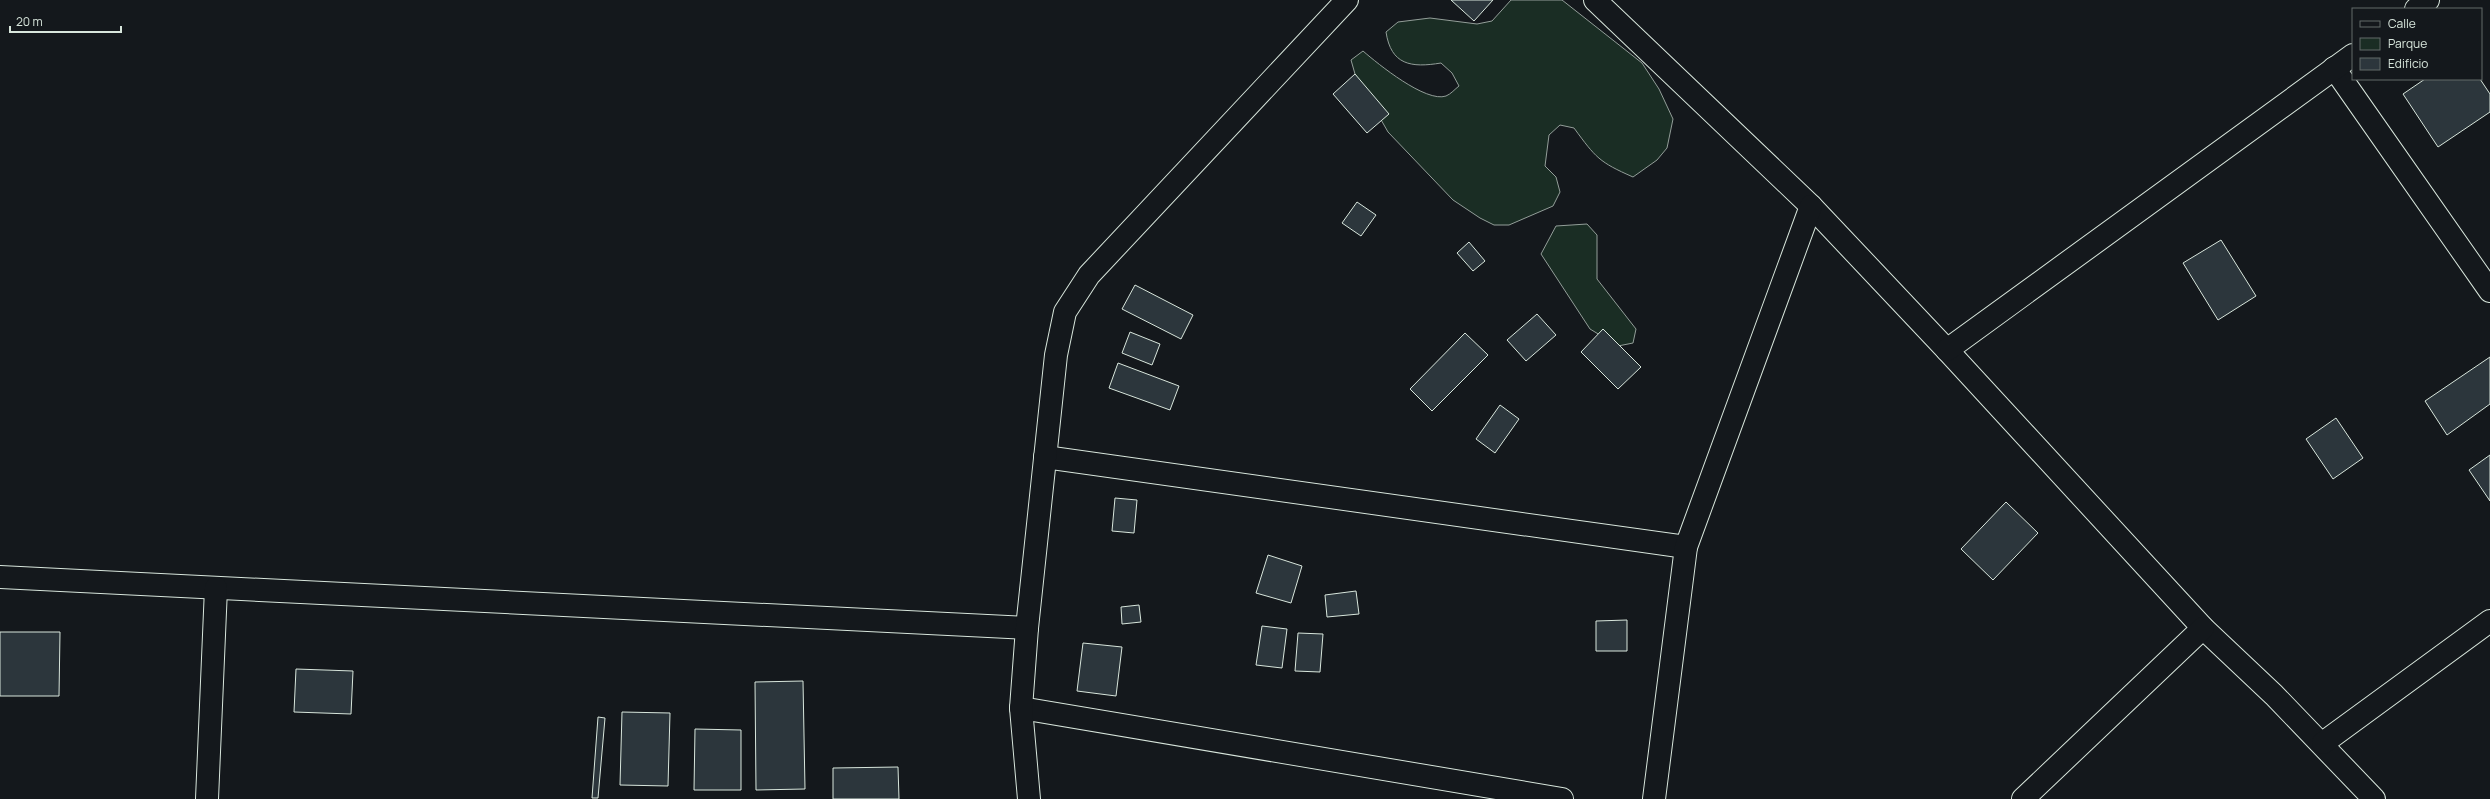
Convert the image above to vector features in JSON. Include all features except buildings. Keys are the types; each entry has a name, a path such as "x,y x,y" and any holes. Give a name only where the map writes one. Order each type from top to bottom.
{"street":[{"path":"1029,799 1021,708 1027,628 1044,457 1056,355 1065,312 1089,276 1347,0"},
{"path":"1595,0 1811,206 1948,350 2203,628 2323,744 2374,799"},
{"path":"2417,8 2428,0"},
{"path":"1948,350 2352,56"},
{"path":"2334,68 2490,291"},
{"path":"1654,799 1686,547 1811,206"},
{"path":"1044,457 1686,547"},
{"path":"0,577 1027,628"},
{"path":"207,799 216,588"},
{"path":"2323,744 2490,621"},
{"path":"2023,799 2203,628"},
{"path":"1021,708 1562,799"}],"green space":[{"path":"1511,0 1562,0 1642,63 1659,89 1673,119 1667,148 1657,160 1633,177 1605,163 1593,153 1574,128 1560,125 1549,135 1545,166 1556,177 1560,192 1553,206 1509,225 1494,225 1480,218 1453,200 1388,132 1355,74 1351,60 1363,51 1391,73 1415,88 1437,97 1446,96 1459,86 1452,73 1441,63 1420,65 1404,62 1392,51 1386,32 1398,22 1430,18 1477,24 1492,21"},
{"path":"1587,224 1597,235 1597,279 1636,329 1633,343 1618,346 1590,329 1541,254 1556,226"}]}
